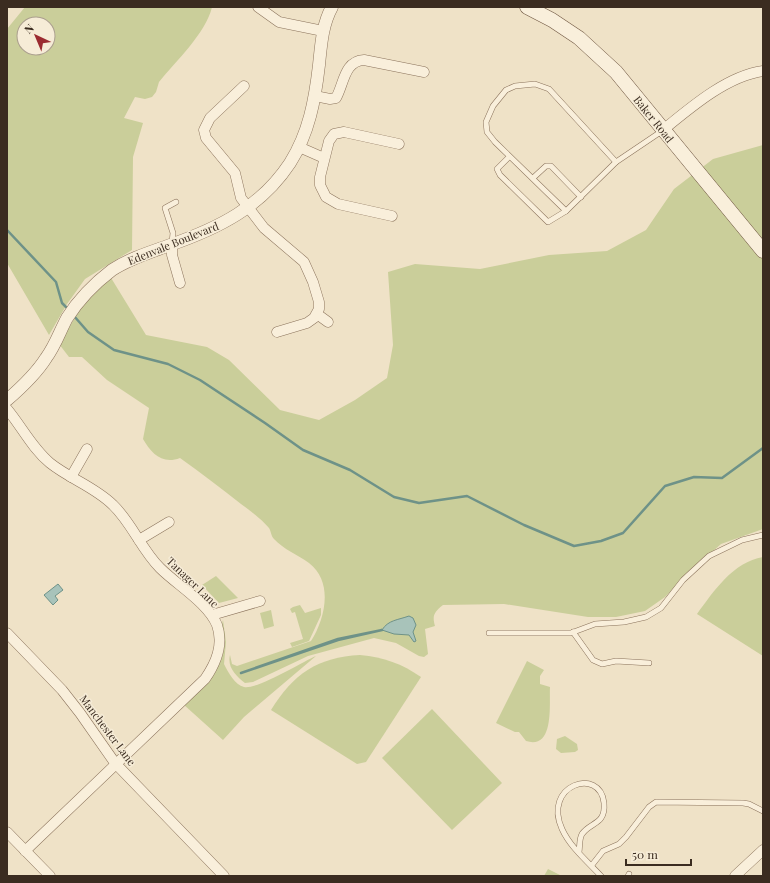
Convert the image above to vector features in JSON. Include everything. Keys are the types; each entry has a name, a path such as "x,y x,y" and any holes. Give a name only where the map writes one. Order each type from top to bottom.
{"main road":[{"name":"Baker Road","path":"527,7 552,20 597,53 616,72 763,251"}],"street":[{"path":"258,7 278,22 323,31"},
{"name":"Edenvale Boulevard","path":"7,400 21,388 47,358 67,318 80,300 95,284 113,270 133,258 222,224 248,208 277,180 299,147 307,126 315,96 323,31 332,7"},
{"path":"315,96 330,99 336,98 351,64 357,60 364,60 424,72"},
{"path":"663,130 729,82 750,72 763,71"},
{"path":"244,86 210,118 204,130 206,138 235,173 241,198 248,208 264,228 279,243 304,262 313,282 319,302 317,314 307,323 277,332"},
{"path":"392,216 338,204 326,198 320,185 324,158 331,136 338,132 399,144"},
{"path":"299,147 324,158"},
{"path":"172,244 172,255 180,283"},
{"path":"317,314 328,322"},
{"name":"Tanager Lane","path":"7,409 36,450 50,463 98,492 112,503 124,516 139,540 160,568 212,615 217,626 220,644 211,669 205,679 115,763 25,851"},
{"path":"71,477 87,449"},
{"path":"139,540 169,522"},
{"path":"212,615 260,601"},
{"name":"Manchester Lane","path":"9,640 62,690 115,763 224,876"},
{"path":"7,832 50,876"},
{"path":"735,876 763,850"}],"lane":[{"path":"566,211 533,178 509,157 487,132 486,122 493,106 506,90 515,86 535,84 549,89 616,162"},
{"path":"509,157 497,169 500,175 548,222 566,211 616,162 663,130"},
{"path":"533,178 546,166 551,166 581,197"},
{"path":"172,244 173,233 165,208 176,202"},
{"path":"489,633 573,632 595,624 634,620 654,613 667,602 694,568 708,556 742,540 763,535"},
{"path":"573,632 593,660 597,663 616,661 649,663"},
{"path":"579,852 580,839 583,833 598,822 604,811 604,804 600,793 596,788 586,783 574,784 560,797 558,805 559,817 562,829 579,852 601,876"},
{"path":"592,866 603,851 615,846 626,837 649,807 656,802 743,803 763,810"}],"green space":[{"path":"25,7 212,7 204,27 182,56 159,82 156,92 152,97 145,99 135,97 124,118 143,123 133,157 132,250 85,279 67,304 49,335 7,263 7,29 16,18 16,56 56,56 56,16 18,16"},
{"path":"763,145 763,529 721,544 665,597 645,611 616,617 588,617 504,604 443,605 434,614 435,626 425,629 428,654 424,657 419,656 396,643 374,638 308,656 253,682 245,683 238,677 231,667 229,659 230,655 232,664 237,666 311,641 320,622 325,601 322,580 317,571 309,563 278,543 272,536 269,528 259,518 211,481 180,458 174,460 162,459 153,453 143,439 149,408 107,380 82,357 69,357 59,344 105,268 146,335 207,347 229,360 280,410 319,420 355,400 387,378 393,345 388,272 415,264 480,269 549,255 607,251 646,230 674,189 713,159"},
{"path":"763,557 763,656 697,614 717,587 733,571 752,560"},
{"path":"216,576 238,598 219,603 202,585"},
{"path":"300,605 305,613 321,608 321,615 309,641 292,647 290,643 303,639 295,612 292,613 290,609"},
{"path":"271,610 274,626 264,629 260,613"},
{"path":"223,620 226,642 224,664 232,678 241,686 250,687 269,680 316,656 244,717 223,740 183,704 203,686 219,665 224,648 222,626"},
{"path":"360,655 377,657 392,662 407,668 421,677 366,762 357,764 271,710 288,686 308,670 331,659"},
{"path":"527,661 544,670 540,676 540,684 550,687 550,713 546,732 542,739 535,742 526,741 519,732 515,732 496,723"},
{"path":"432,709 502,783 452,830 382,758"},
{"path":"565,736 577,744 578,750 575,752 561,753 556,749 557,739"},
{"path":"548,869 562,876 544,876"}],"water":[{"path":"58,584 63,590 55,596 58,600 53,605 44,595"},
{"path":"409,616 413,618 416,625 413,632 416,641 414,642 409,635 394,634 382,630 390,622"}],"waterway":[{"path":"7,230 56,282 62,303 68,309"},
{"path":"74,316 88,332 114,350 168,364 200,380 303,450 350,470 394,497 419,503 467,496 524,525 574,546 601,541 623,533 665,486 694,477 722,478 763,448"},
{"path":"382,630 338,640 241,673 338,639 382,630"}]}
